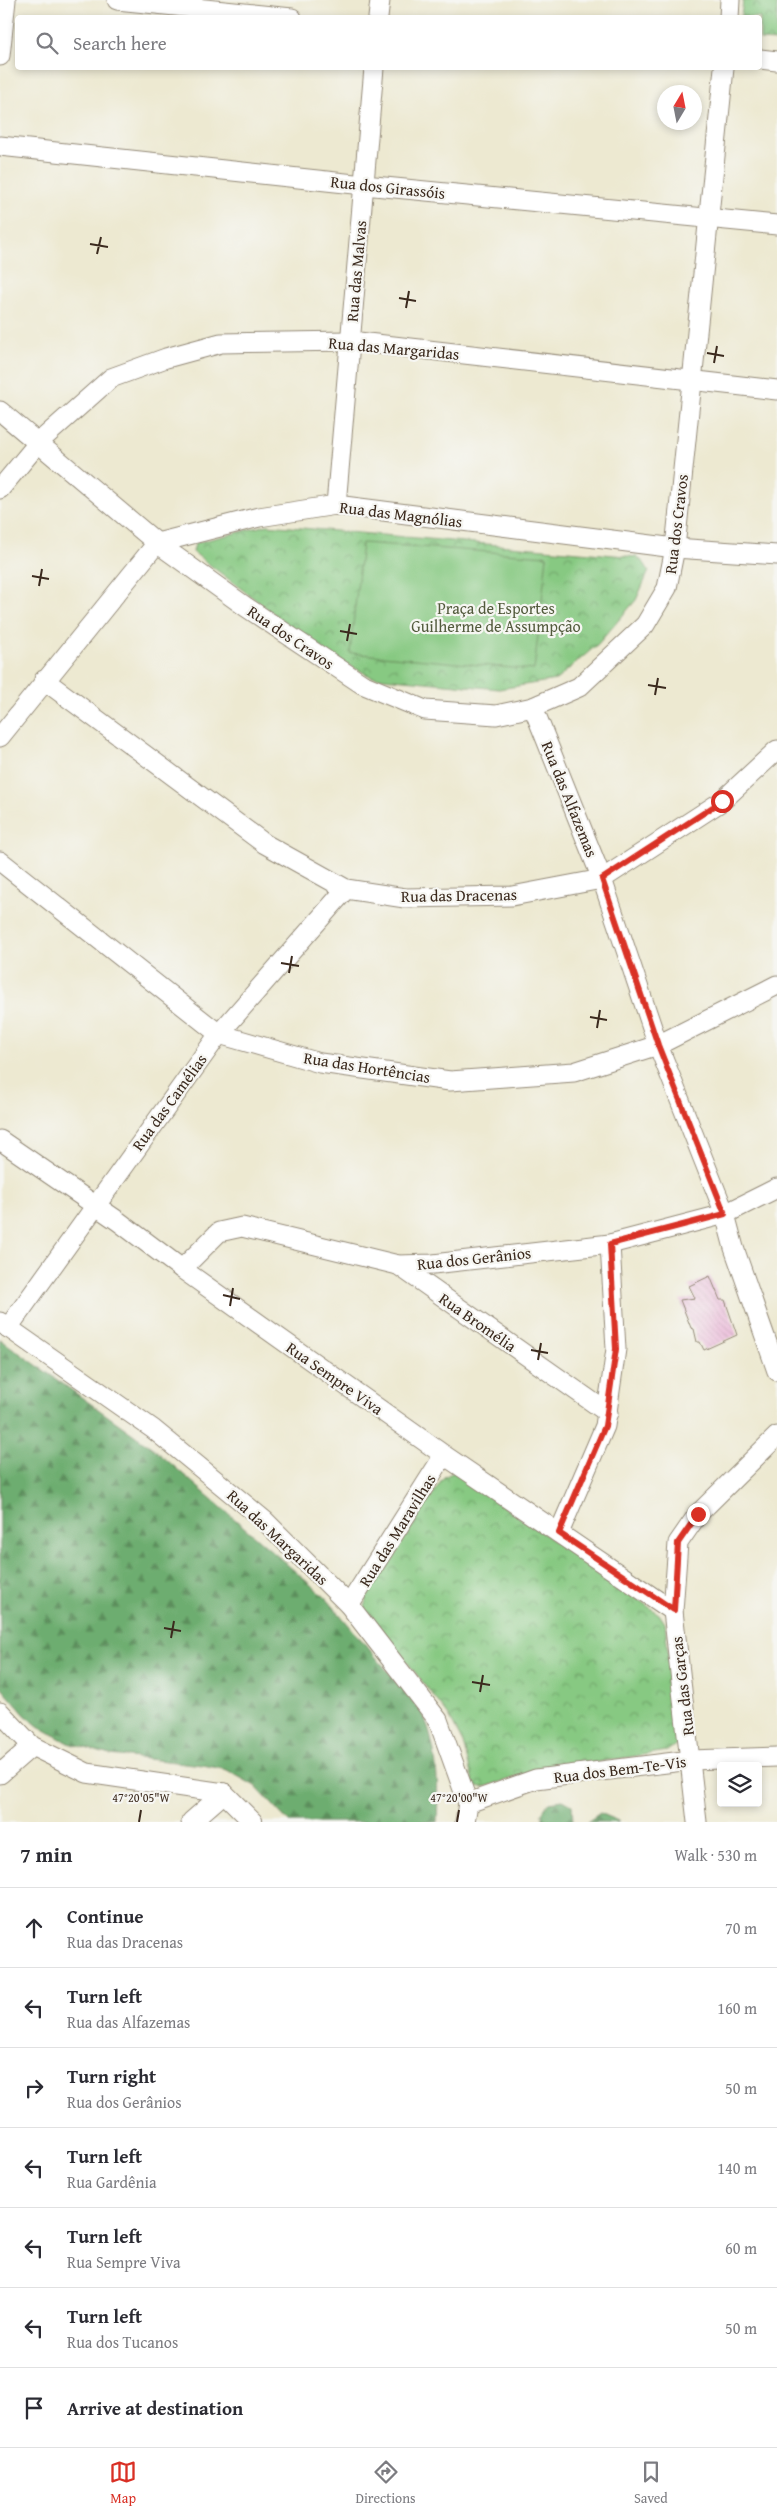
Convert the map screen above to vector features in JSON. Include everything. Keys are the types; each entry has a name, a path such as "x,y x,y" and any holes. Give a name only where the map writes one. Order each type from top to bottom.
{"street":[{"path":"0,56 6,0"},
{"path":"117,0 263,15"},
{"path":"378,15 380,0"},
{"path":"729,15 730,0"},
{"path":"762,59 777,61"},
{"name":"Rua das Malvas","path":"336,505 374,70"},
{"name":"Rua dos Cravos","path":"0,411 157,543 246,607 362,684 425,710 496,715 533,707 579,686 645,625 667,588 675,548 724,70"},
{"name":"Rua dos Girassóis","path":"0,146 364,185 777,225"},
{"name":"Rua das Margaridas","path":"0,488 39,442 111,378 166,358 221,343 350,341 777,390"},
{"name":"Rua das Magnólias","path":"157,543 259,516 336,505 675,548 777,555"},
{"path":"0,737 44,680 157,543"},
{"name":"Rua das Dracenas","path":"44,680 265,844 346,889 405,898 512,896 602,879 722,801 777,750"},
{"name":"Rua das Alfazemas","path":"533,707 602,879 658,1045 725,1214 734,1248 777,1371"},
{"name":"Rua das Hortências","path":"0,861 219,1034 320,1063 450,1081 574,1072 658,1045 777,985"},
{"name":"Rua das Camélias","path":"4,1325 94,1206 219,1034 346,889"},
{"name":"Rua Sempre Viva","path":"0,1140 444,1454 674,1610"},
{"name":"Rua dos Gerânios","path":"182,1269 219,1232 242,1227 398,1265 433,1264 610,1244 725,1214 777,1188"},
{"path":"559,1533 605,1426 608,1413 616,1349 610,1244"},
{"name":"Rua Bromélia","path":"398,1265 608,1413"},
{"name":"Rua das Margaridas","path":"4,1325 153,1429 264,1520 350,1605 438,1720 468,1802"},
{"name":"Rua das Garças","path":"697,1822 674,1610 678,1543 698,1514 777,1436"},
{"name":"Rua das Maravilhas","path":"350,1605 444,1454"},
{"path":"0,1712 32,1746 87,1773 224,1793 252,1822"},
{"path":"0,1774 32,1746"},
{"name":"Rua dos Bem-Te-Vis","path":"468,1802 536,1779 691,1760 777,1757"},
{"path":"191,1822 224,1793"},
{"path":"464,1822 468,1802"}],"green space":[{"path":"743,0 777,0 777,41 762,40 762,15 741,15"},
{"name":"Praça de Esportes Guilherme de Assumpção","path":"267,525 637,557 649,571 636,600 598,644 556,680 499,689 372,677 324,652 193,552 195,543"},
{"path":"362,543 547,556 534,670 350,653"},
{"path":"0,1339 154,1449 327,1599 422,1712 431,1738 436,1766 437,1822 289,1822 255,1786 227,1770 203,1765 110,1755 68,1743 38,1726 25,1715 0,1686"},
{"path":"454,1472 659,1614 665,1623 678,1743 667,1751 531,1773 484,1787 474,1786 463,1743 449,1716 365,1608 366,1595 444,1477"},
{"path":"563,1800 572,1805 573,1822 543,1822 542,1813 549,1802"},
{"path":"600,1813 619,1821 620,1822 587,1822"}],"building":[{"path":"710,1276 720,1300 725,1300 737,1335 704,1350 700,1342 697,1342 694,1329 691,1328 680,1300 695,1298 689,1286"}],"route":[{"path":"698,1514 678,1543 674,1610 559,1533 605,1426 608,1413 616,1349 610,1244 725,1214 658,1045 602,879 722,801"}]}
